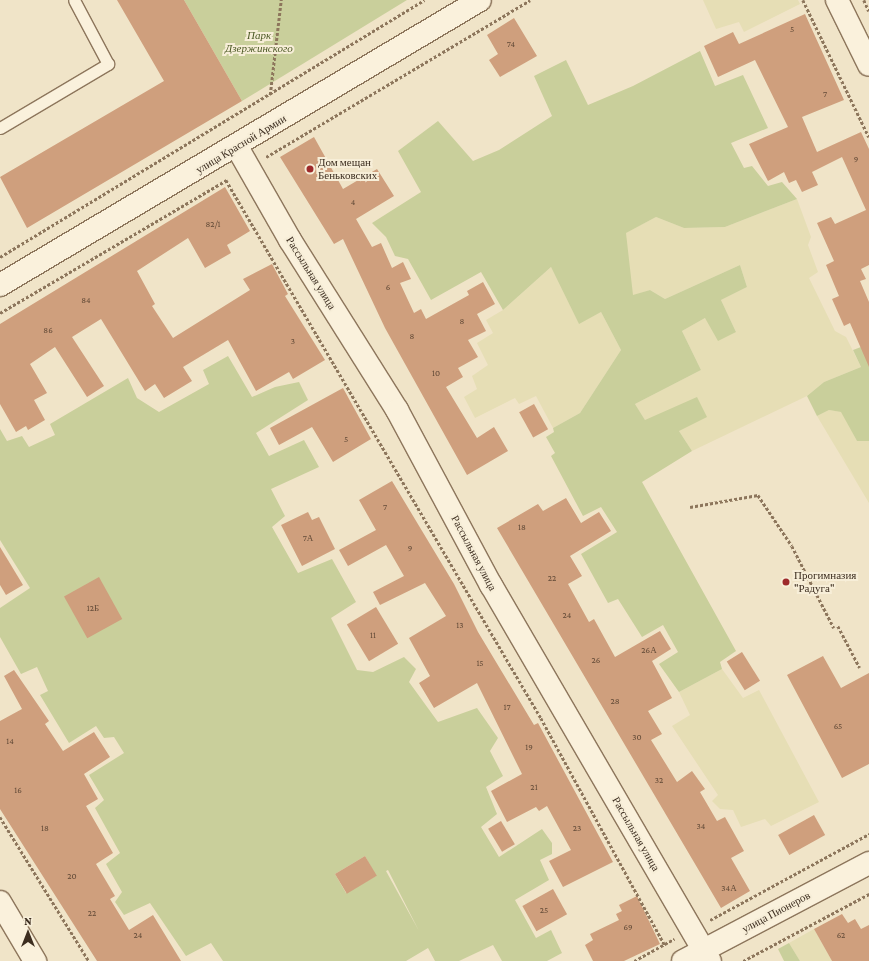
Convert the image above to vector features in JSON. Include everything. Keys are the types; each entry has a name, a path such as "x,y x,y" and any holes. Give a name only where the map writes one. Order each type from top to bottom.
{"street":[{"name":"улица Красной Армии","path":"0,285 237,147 480,0"},
{"path":"837,0 869,65"},
{"name":"Рассыльная улица","path":"237,147 290,240 397,410 491,585 706,955"},
{"name":"улица Пионеров","path":"683,961 706,955 869,862"},
{"path":"0,902 36,961"}],"lane":[{"path":"0,128 108,64 74,0"}],"path":[{"path":"270,94 281,0"},
{"path":"0,257 424,0"},
{"path":"803,0 869,137"},
{"path":"864,0 869,11"},
{"path":"226,180 541,718 665,944"},
{"path":"690,506 758,495 792,546 834,628"},
{"path":"838,626 860,668"},
{"path":"0,817 89,961"},
{"path":"634,961 869,834"},
{"path":"743,961 869,894"}],"shaded area":[{"path":"703,0 798,0 800,4 744,32 739,22 716,29"},
{"path":"797,199 811,237 808,245 818,272 809,278 835,331 846,337 861,367 824,382 807,396 692,451 679,431 645,420 635,404 701,370 682,331 705,318 736,332 721,300 747,287 740,265 665,299 650,290 632,296 625,233 656,217 684,228 725,227"},
{"path":"551,267 579,323 601,312 621,350 580,413 553,428 536,396 519,404 515,398 475,418 464,397 477,389 472,376 488,365 477,343 493,333 486,320 503,310"},
{"path":"829,410 842,412 857,441 869,441 869,503 817,416"},
{"path":"722,669 743,698 759,690 819,802 771,826 765,819 741,827 733,810 720,809 712,801 718,795 672,726 690,715 679,692"},
{"path":"814,929 832,961 800,961 789,943"}],"green space":[{"name":"Парк Дзержинского","path":"184,0 407,0 242,101"},
{"path":"700,51 715,86 743,75 768,128 731,143 744,168 752,166 768,186 782,182 797,199 725,227 684,228 656,217 626,233 633,295 650,290 665,299 740,265 747,287 721,300 736,332 718,341 705,318 682,331 701,370 635,404 645,420 697,397 707,417 679,431 692,451 642,482 736,651 720,662 722,669 679,692 659,664 678,652 663,625 642,637 618,599 608,603 581,554 617,532 601,507 583,516 551,456 555,453 546,437 554,432 553,428 580,413 621,350 601,312 579,324 551,267 503,310 481,272 431,300 408,259 395,256 386,237 372,223 421,192 398,151 438,121 473,161 499,150 552,116 534,76 566,60 588,105 633,86"},
{"path":"869,344 869,441 857,441 841,412 829,410 817,416 807,396 824,382 861,367 853,350"},
{"path":"228,356 252,397 275,387 299,382 308,400 256,433 269,456 304,440 319,467 271,489 285,516 272,527 298,573 332,559 356,602 331,618 357,670 373,672 404,657 416,669 409,682 438,722 477,708 498,738 490,751 503,776 486,787 497,814 481,827 499,857 542,829 552,843 552,854 540,860 549,880 515,900 536,938 551,930 562,953 547,961 502,961 493,945 459,961 435,961 428,948 406,961 223,961 211,943 186,956 150,903 124,915 115,902 122,892 106,864 120,853 95,808 104,800 89,775 124,753 114,737 104,738 96,726 69,743 40,695 48,691 37,667 21,674 0,637 0,608 30,588 0,540 0,429 7,441 22,436 29,447 55,435 50,424 128,378 137,398 159,412 209,384 203,370","holes":["365,856 376,876 346,893 335,874","388,870 419,931 386,871"]},
{"path":"789,943 800,961 784,961 778,949"}],"building":[{"path":"117,0 184,0 242,101 27,228 0,177 164,81"},
{"path":"805,14 844,100 802,117 817,152 861,132 869,149 869,265 861,269 866,279 860,281 869,302 869,367 850,323 844,326 832,299 839,296 826,265 834,261 817,223 831,217 835,224 866,210 842,157 812,172 818,185 802,192 796,180 789,183 784,172 768,181 749,144 788,127 755,60 718,77 704,46 733,32 739,44"},
{"path":"514,18 537,56 500,77 489,60 498,54 487,35"},
{"path":"314,137 343,189 377,169 394,196 356,219 372,247 381,243 392,268 403,262 411,279 400,283 414,313 421,309 426,319 469,295 467,291 483,282 495,304 477,314 486,331 468,340 478,357 458,368 463,377 446,387 477,438 494,427 508,451 467,475 385,328 343,239 334,244 280,157"},
{"path":"225,187 250,231 227,245 231,253 205,268 188,238 137,271 155,304 152,306 173,338 250,290 243,279 272,264 288,294 285,296 325,360 293,379 289,372 256,391 228,340 183,367 192,381 164,398 155,384 145,391 101,319 72,337 104,386 87,397 55,347 30,364 47,393 34,400 45,420 28,430 26,426 16,432 0,404 0,324"},
{"path":"343,388 371,439 333,462 312,427 279,445 270,428"},
{"path":"534,404 548,429 533,438 519,412"},
{"path":"392,481 454,584 478,632 534,725 538,723 613,862 563,887 549,861 571,850 547,806 539,811 536,807 507,822 491,791 522,774 477,683 434,708 419,683 430,676 409,638 446,616 425,583 380,605 373,592 404,576 386,545 348,566 339,550 376,530 359,500"},
{"path":"566,498 581,523 599,512 611,531 570,556 582,576 568,584 589,622 594,619 615,657 660,631 671,649 652,661 672,698 648,711 662,734 651,740 677,782 692,771 705,789 700,792 717,821 725,817 744,851 731,858 750,891 721,908 497,528 538,504 543,511"},
{"path":"308,512 312,520 319,517 335,549 302,566 281,525"},
{"path":"0,547 23,585 6,595 0,585"},
{"path":"99,577 122,619 87,638 64,596"},
{"path":"376,607 398,644 369,661 347,625"},
{"path":"742,652 760,681 745,690 727,662"},
{"path":"823,656 841,688 869,673 869,764 842,778 787,675"},
{"path":"14,670 49,721 45,724 63,751 94,732 110,757 84,774 98,799 86,806 113,853 96,864 115,896 110,899 129,930 153,915 181,961 97,961 0,809 0,721 22,709 4,676"},
{"path":"814,815 825,835 789,855 778,835"},
{"path":"501,821 515,844 502,852 488,829"},
{"path":"365,856 377,876 347,894 335,874"},
{"path":"553,889 567,914 536,931 522,906"},
{"path":"637,896 660,944 624,961 593,961 585,945 593,940 590,934 619,920 616,914 622,911 619,905"},
{"path":"842,914 848,923 855,919 861,929 869,925 869,961 832,961 814,929"}],"place":[{"name":"Дом мещан Беньковских","path":"310,169"},
{"name":"Прогимназия \"Радуга\"","path":"786,582"}]}
